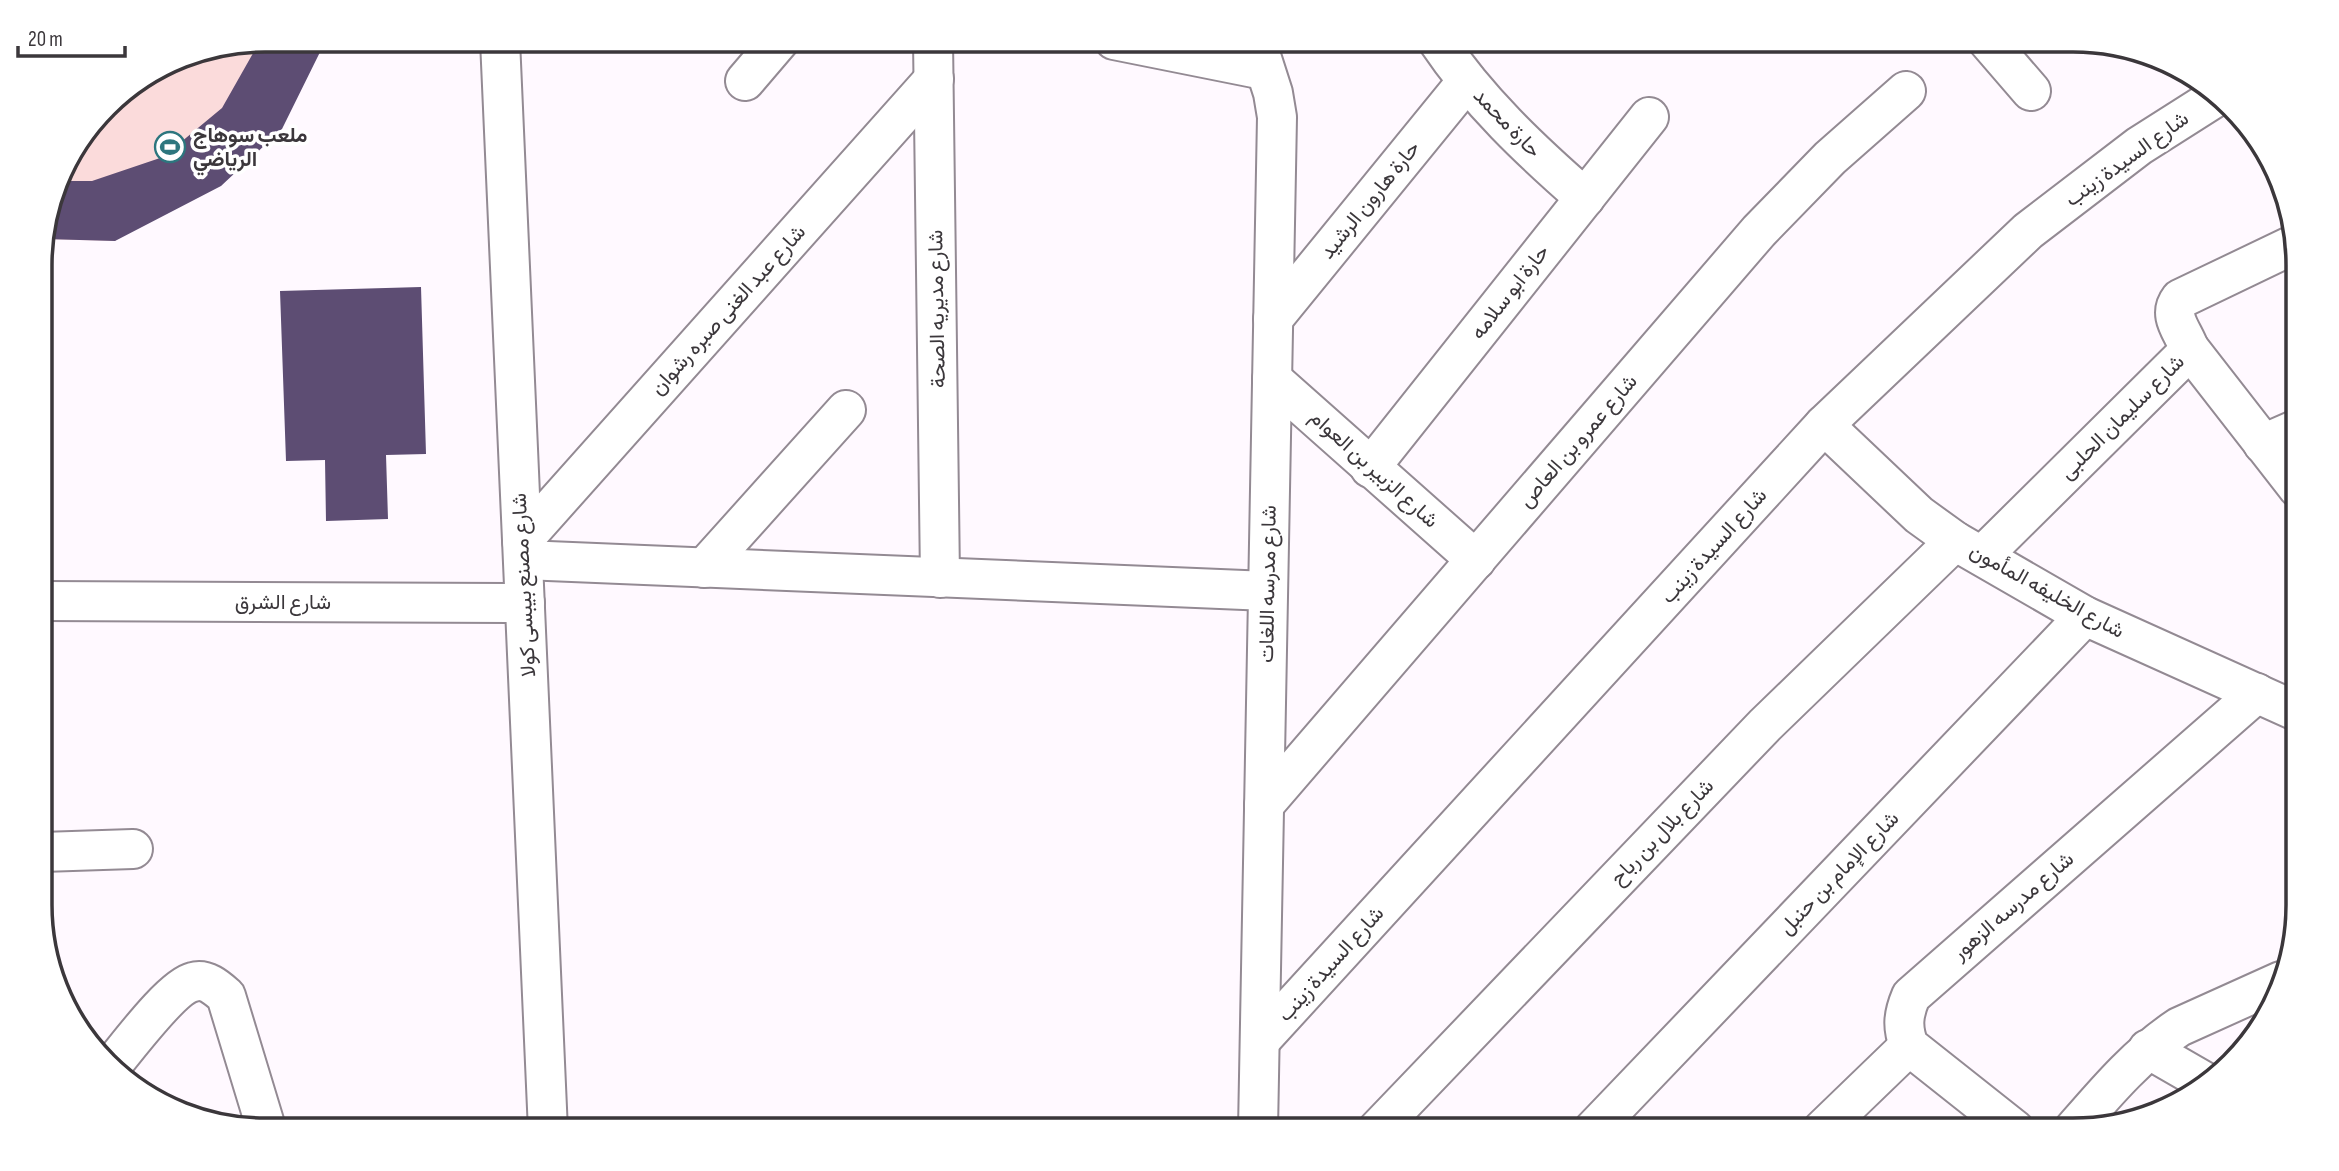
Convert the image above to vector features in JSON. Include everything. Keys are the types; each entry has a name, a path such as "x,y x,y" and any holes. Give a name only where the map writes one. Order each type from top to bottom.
{"street":[{"path":"1235,52 1260,55"},
{"name":"حارة محمد","path":"1446,52 1467,81 1522,142 1585,198"},
{"path":"1997,52 2031,91"},
{"name":"شارع مصنع بيبسى كولا","path":"501,53 547,1118"},
{"path":"745,81 769,53"},
{"name":"شارع مديريه الصحة","path":"933,53 940,578"},
{"name":"شارع مدرسه اللغات","path":"1258,1118 1277,117 1273,93 1260,55"},
{"name":"شارع عبد الغنى صبره رشوان","path":"523,551 934,79"},
{"name":"حارة هارون الرشيد","path":"1273,319 1467,81"},
{"name":"شارع عمرو بن العاص","path":"1264,806 1759,232 1830,158 1906,91"},
{"name":"شارع السيدة زينب","path":"1260,1041 1824,425 2028,231 2138,146 2209,101"},
{"name":"حارة ابو سلامه","path":"1370,468 1649,117"},
{"name":"شارع سليمان الحلبى","path":"1968,548 2183,359 2189,348 2174,313 2180,299 2285,249"},
{"path":"2189,348 2286,473"},
{"name":"شارع الزبير بن العوام","path":"1272,379 1476,559"},
{"path":"704,568 846,410"},
{"name":"شارع الخليفه المأمون","path":"1824,425 1919,515 1968,548 2085,616 2286,706"},
{"path":"2263,444 2286,434"},
{"name":"شارع بلال بن رباح","path":"1388,1118 1765,725 1968,548"},
{"path":"523,551 704,568 1268,591"},
{"name":"شارع الشرق","path":"52,601 525,603"},
{"name":"شارع الإمام بن حنبل","path":"1604,1118 2085,616"},
{"name":"شارع مدرسه الزهور","path":"1909,1046 1903,1030 1904,1013 1911,996 2257,693"},
{"path":"52,855 133,849"},
{"path":"118,1059 177,990 194,981 212,984 226,996 263,1118"},
{"path":"2083,1118 2124,1071 2148,1049 2179,1027 2270,986"},
{"path":"1834,1118 1909,1046 2000,1118"},
{"path":"2148,1049 2198,1078"}],"shaded area":[{"name":"ملعب سوهاج الرياضي","path":"252,53 311,53 115,241 55,239 60,211 81,159 105,125 125,105 159,81 211,60"}],"building":[{"path":"253,53 320,53 282,129 221,186 115,241 55,239 60,211 70,181 92,181 163,157 222,108"},
{"path":"421,287 426,454 386,455 388,519 326,521 325,460 286,461 280,291"}],"place":[{"name":"ملعب سوهاج الرياضي","path":"170,147"}]}
